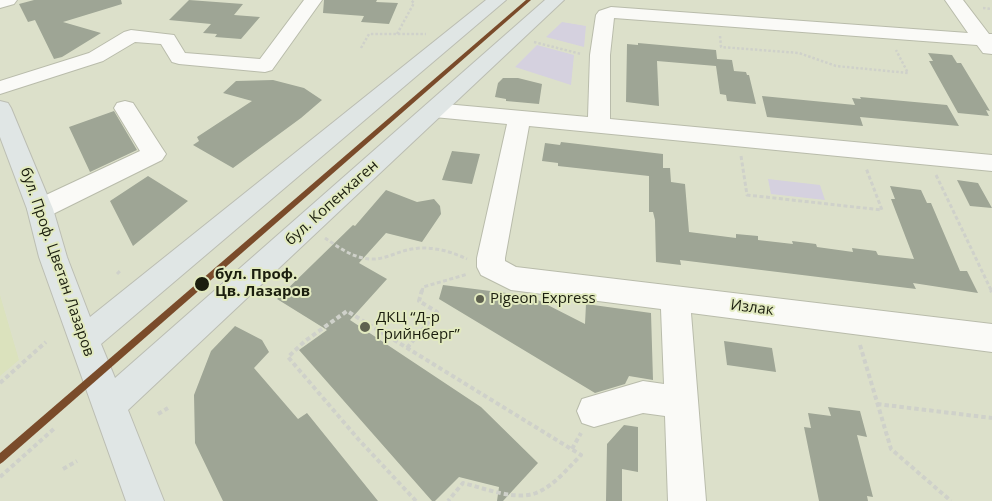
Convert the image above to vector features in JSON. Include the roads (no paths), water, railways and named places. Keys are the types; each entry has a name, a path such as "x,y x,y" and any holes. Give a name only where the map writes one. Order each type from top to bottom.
{"main road":[{"path":"84,340 497,0"},
{"name":"бул. Копенхаген","path":"108,406 555,0"},
{"name":"бул. Проф. Цветан Лазаров","path":"0,108 40,209 53,257 145,501"}],"street":[{"path":"0,3 8,0"},
{"path":"0,88 96,57 131,36 167,39 179,58 265,66 313,0"},
{"path":"954,0 989,44"},
{"path":"599,126 600,55 605,14 616,11 668,8 717,18 887,32 989,44"},
{"path":"40,209 154,154 125,108"},
{"path":"434,110 992,164"},
{"name":"Излак","path":"519,118 498,268 675,298 992,338"},
{"path":"675,298 687,501"},
{"path":"594,411 643,397 681,403"}],"place":[{"name":"бул. Проф. Цв. Лазаров","path":"202,284"},
{"name":"Pigeon Express","path":"480,299"},
{"name":"ДКЦ “Д-р Грийнберг”","path":"365,327"}]}
